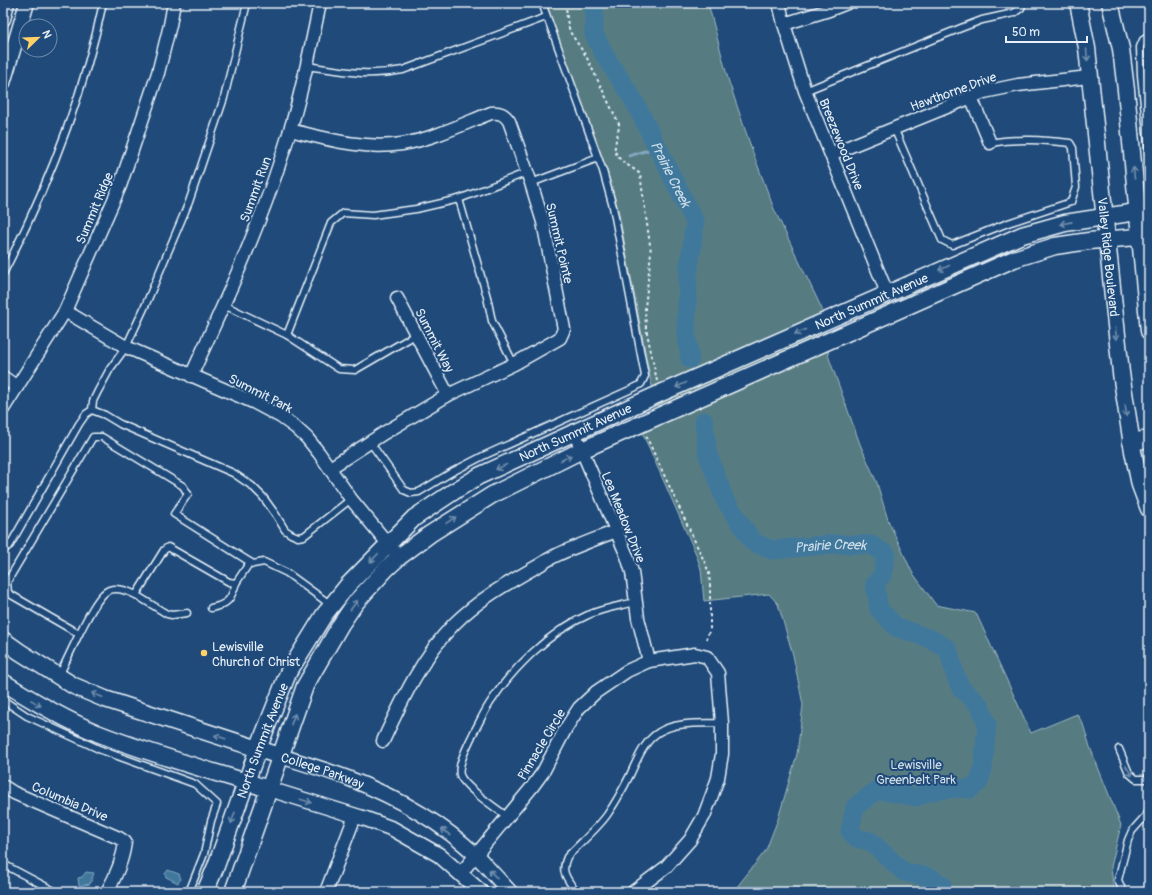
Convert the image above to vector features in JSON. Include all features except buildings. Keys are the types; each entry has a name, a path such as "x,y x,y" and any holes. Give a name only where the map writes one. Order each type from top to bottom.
{"main road":[{"name":"Valley Ridge Boulevard","path":"1078,3 1087,48 1117,344 1131,442 1140,485 1149,509"},
{"path":"1110,3 1121,49 1143,211 1149,331"},
{"name":"North Summit Avenue","path":"205,892 288,673 331,605 348,585 414,518 479,476 574,432 1022,235 1064,223 1143,211"},
{"name":"North Summit Avenue","path":"233,892 305,686 341,624 356,602 386,569 399,557 449,521 492,495 582,450 1014,259 1054,246 1145,236"},
{"path":"1131,442 1149,439"},
{"name":"College Parkway","path":"3,640 74,686 105,698 280,756"},
{"path":"3,682 41,706 96,733 269,789"}],"street":[{"path":"3,20 7,3"},
{"path":"3,83 27,3"},
{"name":"Summit Ridge","path":"3,409 65,311 120,186 158,73 174,3"},
{"name":"Summit Run","path":"191,376 224,305 269,194 290,130 307,66 320,3"},
{"name":"Breezewood Drive","path":"779,3 784,24 806,91 887,294"},
{"path":"784,24 847,3"},
{"name":"Hawthorne Drive","path":"831,154 997,88 1018,84 1089,77"},
{"path":"971,98 990,143"},
{"name":"Summit Pointe","path":"290,130 344,143 388,145 402,144 427,137 491,112 499,112 505,115 509,121 543,222 564,329 560,338 514,364 448,395 330,468"},
{"name":"Summit Way","path":"397,298 448,395"},
{"name":"Summit Park","path":"65,311 126,346 191,376 253,402 281,417 295,427 307,438 352,499 399,557"},
{"path":"3,377 17,387"},
{"name":"Lea Meadow Drive","path":"574,432 627,556 632,572 638,618 649,661"},
{"path":"383,741 399,706 417,674 430,653 453,625 482,599 513,579 556,555 616,531"},
{"name":"Pinnacle Circle","path":"461,873 543,772 566,728 579,708 596,692 627,671 649,661 695,654 708,657 718,674 722,723 722,754 718,778 698,829 690,840 666,867 633,892"},
{"name":"College Parkway","path":"280,756 349,778 388,795 436,824 476,856 510,892"},
{"name":"Columbia Drive","path":"3,786 14,793 119,838 125,842 121,863 107,892"},
{"path":"269,789 393,829 439,855 481,892"},
{"path":"326,892 355,816"}],"lane":[{"path":"3,274 26,229 68,126 87,66 103,3"},
{"path":"3,550 10,545 79,424 86,414 92,410 93,401 110,369 126,346 163,265 190,202 224,98 247,3"},
{"path":"370,442 404,490 411,493 419,492 452,472 483,456 636,387 641,384 645,376 644,364 613,208 598,158 546,18 542,3"},
{"path":"806,91 982,20 1014,13 1021,8 1023,3"},
{"path":"307,66 357,74 386,74 546,18"},
{"path":"1149,36 1143,40 1140,47 1149,154"},
{"path":"894,128 942,240 952,245 1008,223 1071,202 1076,187 1073,148 1070,143 1030,139 990,143"},
{"path":"287,335 331,223 343,213 373,215 416,209 459,199 598,158"},
{"path":"459,199 487,297 492,321 514,364"},
{"path":"224,305 287,335 339,369 355,370 416,334"},
{"path":"92,410 120,424 233,473 252,486 263,497 285,530 298,537 304,536 352,499"},
{"path":"79,634 8,593 7,582 93,436 102,437 183,486 188,494 174,514 250,562 254,564 264,562 287,573 331,605"},
{"path":"136,595 164,550 168,547 229,582 236,583"},
{"path":"211,608 228,602 236,583 250,562"},
{"path":"58,676 101,595 109,590 124,590 136,595 167,614 172,615 187,613"},
{"path":"508,817 467,785 460,776 460,767 465,751 489,703 531,653 565,628 589,614 635,602"},
{"path":"3,700 27,716 101,750 195,784 217,804 211,821 204,854 188,892"},
{"path":"576,892 564,872 564,863 567,857 606,817 648,742 659,732 677,726 722,723"},
{"path":"1119,749 1129,773 1136,779 1149,779"},
{"path":"1123,892 1118,880 1128,840 1136,826 1149,812"},
{"path":"3,864 56,892"}],"path":[{"path":"566,3 567,20 570,32 586,56 619,124 615,152 621,160 640,174 651,252 645,308 646,328 658,384"},
{"path":"646,435 709,573 710,630 706,639"}],"green space":[{"name":"Lewisville Greenbelt Park","path":"546,3 708,3 728,79 752,150 774,209 822,309 829,358 860,444 877,483 888,520 912,572 936,605 976,613 1031,733 1077,714 1083,724 1090,747 1121,825 1111,867 1114,892 733,892 766,850 778,819 797,754 803,705 793,655 778,604 769,594 704,601 701,569 696,554 641,430 662,421 651,382 618,209 607,171 555,32"}],"water":[{"path":"168,870 179,874 181,879 178,883 166,877 165,874"},
{"path":"86,872 94,873 90,884 79,886 78,878 82,877"}],"waterway":[{"name":"Prairie Creek","path":"594,3 594,34 605,56 633,99 695,222 688,275 686,331 690,359"},
{"path":"629,156 657,147"},
{"name":"Prairie Creek","path":"704,421 708,455 725,500 753,542 772,550 834,544 871,545 886,554 883,574 875,584 879,609 896,627 931,639 948,649 956,677 961,688 980,706 987,724 983,769 979,782 970,789 956,788 930,791 916,797 877,790 855,807 850,831 856,838 870,841 904,872 932,878 942,885 944,892"}],"place":[{"name":"Lewisville Church of Christ","path":"204,653"}]}
